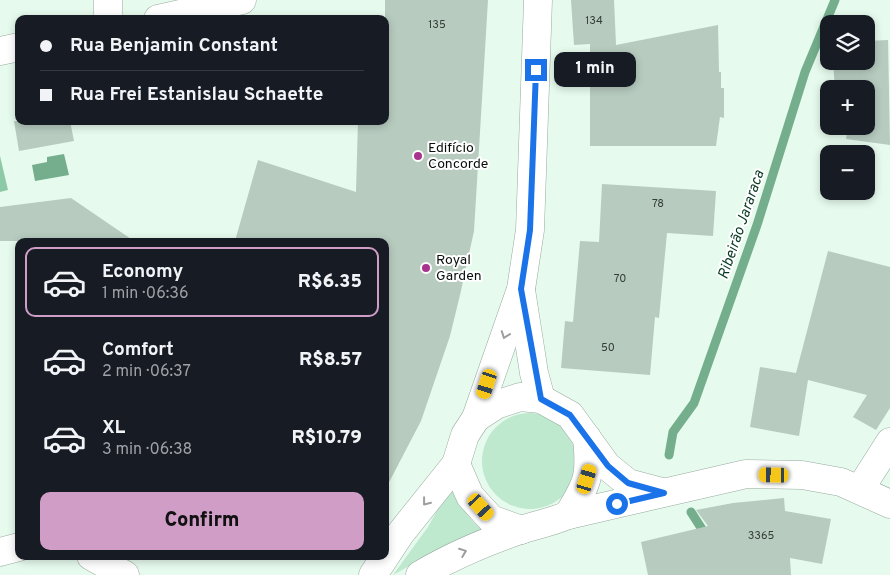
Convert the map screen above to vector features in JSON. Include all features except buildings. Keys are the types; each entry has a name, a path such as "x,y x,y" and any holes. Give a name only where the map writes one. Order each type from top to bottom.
{"main road":[{"path":"108,0 108,15"},
{"path":"170,15 203,4 242,0"},
{"path":"392,530 456,464 465,435 476,418 521,289 530,230 538,0"},
{"path":"0,51 15,48"},
{"path":"521,289 541,399"},
{"path":"476,418 496,405 520,397 541,399 570,415 608,466 628,483 664,493"},
{"path":"568,515 583,491 590,467 587,438"},
{"path":"860,489 890,442"},
{"path":"456,464 470,496 491,519 521,530"},
{"path":"420,575 452,556 521,530 549,523 568,515 746,474 802,475 840,482 860,489 890,504"},
{"path":"0,552 15,549"},
{"path":"98,560 125,575"},
{"path":"373,575 379,560"}],"shaded area":[{"path":"64,154 69,175 35,181 32,165 47,162 47,157"},
{"path":"0,156 8,190 0,192"},
{"path":"530,413 548,417 564,427 574,443 578,461 574,479 564,495 548,505 530,509 512,505 496,495 486,479 482,461 486,443 496,427 512,417"},
{"path":"451,485 466,513 476,525 488,534 452,542 393,575 428,527"}],"waterway":[{"name":"Ribeirão Jararaca","path":"669,455 673,432 694,403 757,225 805,72 835,0"},
{"name":"Ribeirão Jararaca","path":"691,512 707,537"}],"place":[{"name":"Edifício Concorde","path":"418,156"},
{"name":"Royal Garden","path":"426,268"}],"route":[{"path":"536,70 530,230 521,289 534,373 541,399 570,415 608,466 628,483 664,493 617,504"}]}
